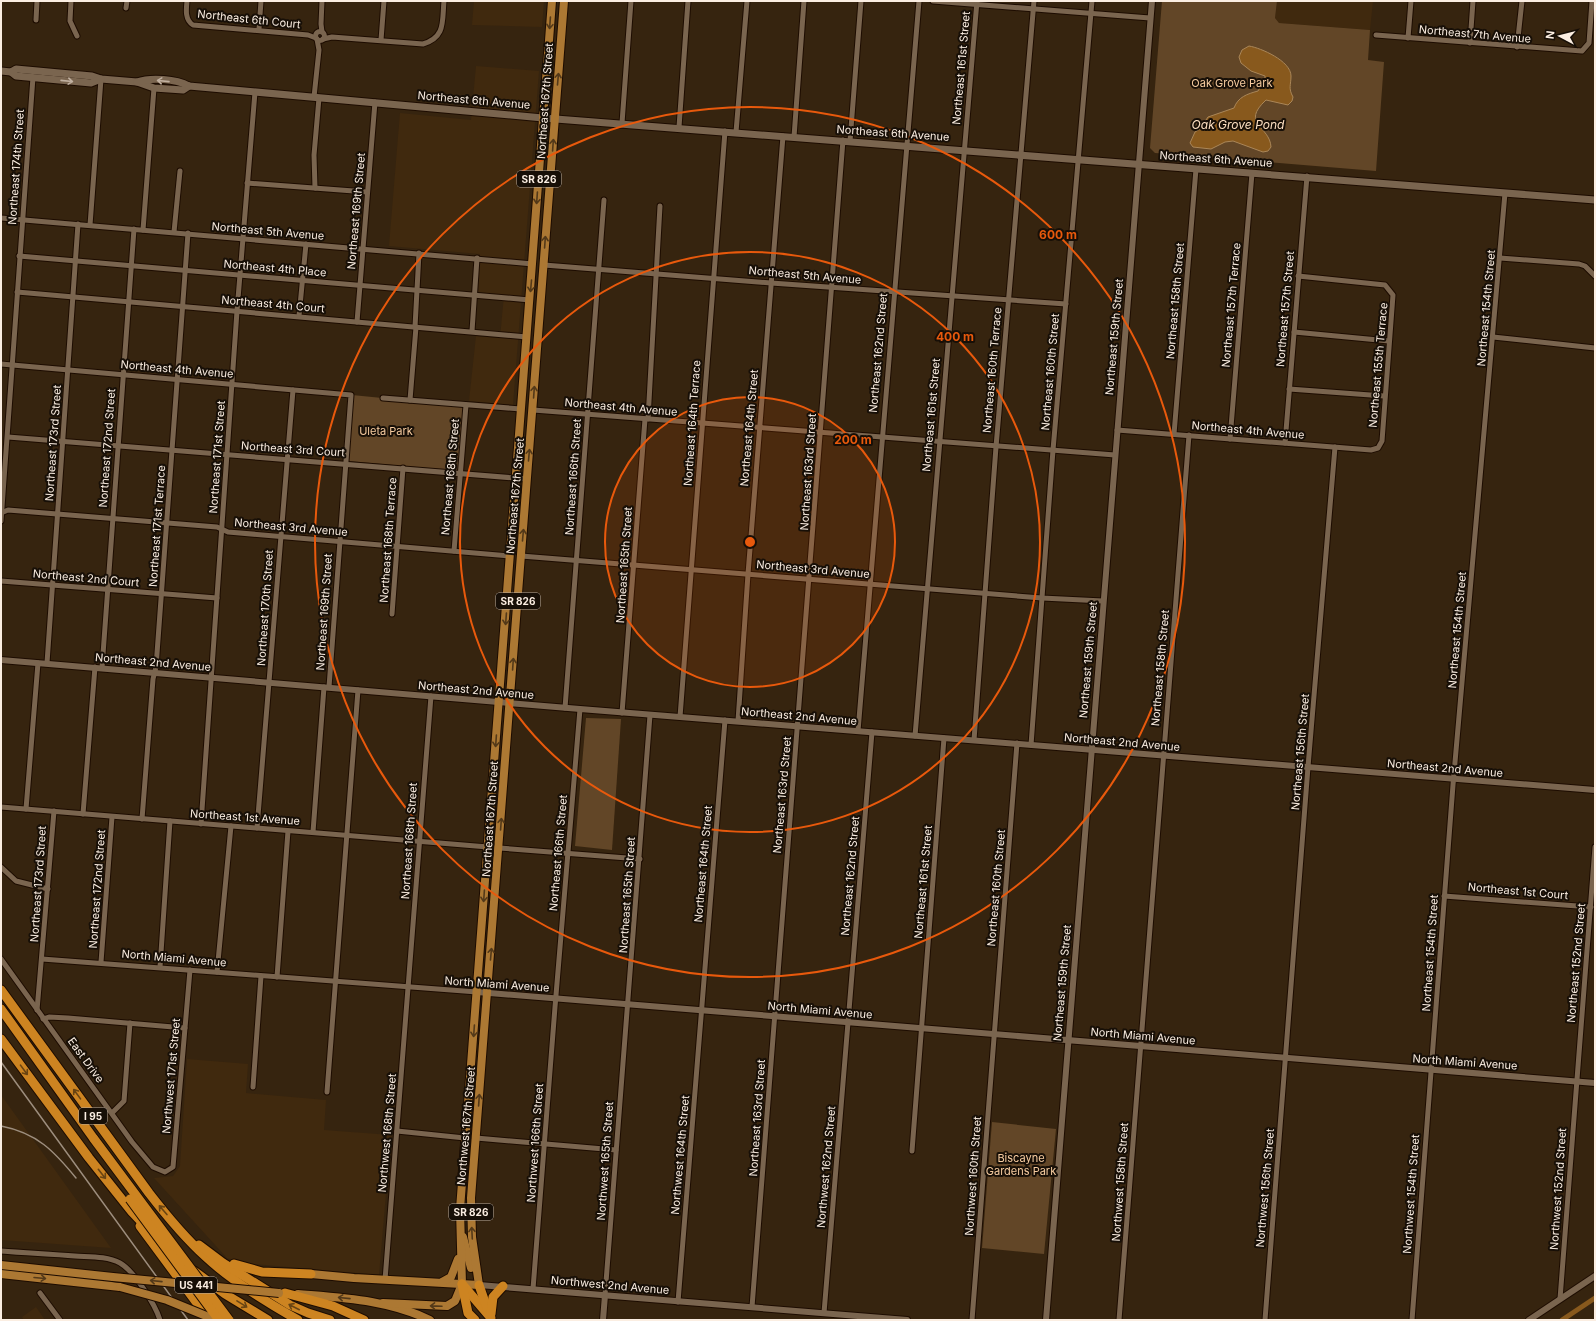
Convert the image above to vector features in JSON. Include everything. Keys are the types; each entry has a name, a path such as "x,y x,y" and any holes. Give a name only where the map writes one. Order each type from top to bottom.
{"highway":[{"name":"I 95","path":"1,990 149,1193 189,1239 207,1258 229,1276 263,1300 298,1320"},
{"path":"1,1009 217,1320"},
{"path":"1,1020 229,1320"},
{"name":"I 95","path":"1,1039 89,1158 137,1217 172,1253 188,1267 225,1294 268,1320"},
{"path":"137,1217 141,1230 209,1320"},
{"path":"189,1239 290,1305 312,1315 330,1320"},
{"path":"219,1259 258,1271 311,1274"},
{"path":"462,1284 492,1319"},
{"name":"SR 826","path":"462,1284 470,1316 475,1320"},
{"name":"SR 826","path":"479,1285 492,1319"},
{"path":"492,1319 493,1297 503,1286"},
{"path":"282,1293 343,1310 364,1320"}],"main road":[{"name":"Northeast 167th Street","path":"476,992 522,409 552,1"},
{"name":"Northeast 167th Street","path":"488,993 564,1"},
{"name":"Northeast 6th Avenue","path":"11,72 16,69 92,76 101,79 137,82 154,88 183,90 189,86"},
{"name":"Northeast 6th Avenue","path":"1,71 11,72 16,76 91,83 101,79"},
{"name":"Northeast 6th Avenue","path":"137,82 145,79 183,83 189,86 543,118 679,127 1595,200"},
{"path":"534,247 538,259 544,264"},
{"path":"532,264 538,269 542,281"},
{"path":"523,394 528,406 533,410"},
{"path":"522,409 527,415 531,430"},
{"path":"512,538 516,552 521,556"},
{"path":"510,556 515,560 520,578"},
{"path":"489,829 493,842 499,848"},
{"path":"488,847 494,852 498,863"},
{"name":"Northwest 167th Street","path":"462,1284 460,1220 476,992"},
{"name":"Northwest 167th Street","path":"479,1285 474,1259 471,1217 488,993"},
{"path":"466,1121 476,1138"},
{"path":"460,1220 471,1270 479,1285"},
{"path":"439,1283 448,1280 451,1277 460,1252"},
{"name":"US 441","path":"1,1265 383,1303 404,1309 430,1320"},
{"name":"US 441","path":"1,1274 120,1286 167,1300 217,1320"},
{"name":"Northwest 2nd Avenue","path":"311,1274 479,1285"},
{"path":"383,1303 447,1306 455,1301 462,1284"}],"street":[{"path":"36,20 37,1"},
{"path":"71,1 70,21 77,36"},
{"path":"126,8 127,1"},
{"name":"Northeast 6th Court","path":"187,1 187,16 193,25 259,29 320,36"},
{"path":"259,29 262,1"},
{"path":"315,188 314,156 322,1"},
{"path":"381,40 384,1"},
{"path":"320,36 423,44 434,41 442,29 444,1"},
{"path":"622,123 630,1"},
{"path":"679,127 688,1"},
{"path":"736,132 747,1"},
{"path":"794,137 804,1"},
{"name":"Northeast 163rd Street","path":"752,1308 832,288 861,1"},
{"name":"Northeast 162nd Street","path":"858,731 893,293 919,1"},
{"path":"933,1 977,3 1033,10 1150,18"},
{"name":"Northeast 160th Terrace","path":"974,740 984,593 1034,1"},
{"name":"Northeast 160th Street","path":"1031,745 1053,450 1092,1"},
{"name":"Northeast 159th Street","path":"1046,1320 1152,1"},
{"path":"1408,38 1412,1"},
{"path":"1470,43 1473,1"},
{"path":"1518,47 1522,1"},
{"name":"Northeast 7th Avenue","path":"1376,35 1573,52 1582,51 1589,43 1592,1"},
{"name":"Northeast 161st Street","path":"915,736 977,3"},
{"name":"Northeast 174th Street","path":"1,521 33,77"},
{"path":"90,225 101,79"},
{"path":"143,230 154,88"},
{"name":"Northeast 171st Street","path":"201,824 237,311 255,92"},
{"name":"Northeast 169th Street","path":"357,322 375,102"},
{"name":"Northeast 164th Terrace","path":"680,717 725,131"},
{"name":"Northeast 164th Street","path":"738,721 759,428 783,136"},
{"name":"Northeast 158th Street","path":"1174,434 1196,168"},
{"path":"174,232 180,171"},
{"name":"Northeast 157th Terrace","path":"1230,439 1252,173"},
{"name":"Northeast 157th Street","path":"1285,443 1307,176"},
{"path":"247,183 367,192"},
{"name":"Northeast 154th Street","path":"1431,1070 1444,896 1505,193"},
{"name":"Northeast 166th Street","path":"565,708 604,200"},
{"name":"Northeast 165th Street","path":"622,713 646,419 660,206"},
{"name":"Northeast 5th Avenue","path":"1,218 477,258 532,264"},
{"name":"Northeast 173rd Street","path":"47,663 78,224"},
{"name":"Northeast 172nd Street","path":"83,814 107,590 134,229"},
{"name":"Northeast 171st Terrace","path":"142,819 153,678 155,673 162,594 188,234"},
{"path":"299,316 306,244"},
{"path":"410,400 419,253"},
{"name":"Northeast 4th Place","path":"19,256 359,284 530,300"},
{"path":"472,331 477,258"},
{"path":"1500,258 1579,264 1585,266 1595,276"},
{"name":"Northeast 5th Avenue","path":"544,264 893,293 1008,299 1066,304"},
{"name":"Northeast 155th Terrace","path":"1298,276 1385,285 1393,295 1384,396 1382,441 1378,448"},
{"name":"Northeast 4th Court","path":"17,292 527,337"},
{"path":"1294,332 1389,341"},
{"path":"1493,337 1595,348"},
{"name":"Northeast 4th Avenue","path":"1,364 351,395"},
{"path":"1289,388 1384,396"},
{"name":"Northeast 170th Street","path":"257,828 293,390"},
{"name":"Northeast 169th Street","path":"313,832 340,541 351,395"},
{"path":"384,398 522,409"},
{"name":"Northeast 168th Street","path":"454,551 466,405"},
{"name":"Northeast 4th Avenue","path":"533,410 1115,455"},
{"name":"Northeast 4th Avenue","path":"1117,430 1372,450 1378,448"},
{"name":"Northeast 158th Street","path":"1140,1046 1190,435"},
{"name":"Northeast 3rd Court","path":"8,437 346,463 528,479"},
{"name":"Northeast 156th Street","path":"1286,1058 1308,767 1335,447"},
{"name":"Northeast 168th Terrace","path":"392,614 403,468"},
{"name":"Northeast 3rd Avenue","path":"1,513 8,510 167,522 222,529 228,532 510,556"},
{"name":"Northeast 3rd Avenue","path":"521,556 1042,598 1103,601"},
{"name":"Northeast 2nd Court","path":"1,581 217,598"},
{"name":"Northeast 2nd Avenue","path":"1,660 622,713 1595,790"},
{"path":"26,809 38,663"},
{"path":"327,1092 358,690"},
{"name":"Northeast 168th Street","path":"408,987 431,696"},
{"name":"Northeast 166th Street","path":"556,998 580,709"},
{"name":"Northeast 165th Street","path":"628,1004 650,715"},
{"name":"Northeast 164th Street","path":"701,1010 725,720"},
{"name":"Northeast 162nd Street","path":"848,1022 872,732"},
{"name":"Northeast 161st Street","path":"912,1151 944,738"},
{"name":"Northeast 160th Street","path":"994,1034 1017,744"},
{"name":"Northeast 1st Avenue","path":"1,807 488,847"},
{"name":"Northeast 173rd Street","path":"37,1010 54,811"},
{"name":"Northeast 172nd Street","path":"101,962 112,817"},
{"path":"160,967 170,821"},
{"path":"217,972 231,826"},
{"path":"277,977 288,831"},
{"name":"Northeast 152nd Street","path":"1576,1081 1595,846"},
{"path":"499,848 640,859"},
{"path":"1,867 16,881 48,889"},
{"name":"Northeast 1st Court","path":"1444,896 1591,907"},
{"name":"East Drive","path":"1,959 132,1142 158,1170"},
{"name":"North Miami Avenue","path":"42,959 101,962 336,982 556,998 1595,1083"},
{"name":"Northwest 171st Street","path":"158,1170 165,1172 173,1167 190,970"},
{"path":"253,1087 261,976"},
{"name":"Northwest 168th Street","path":"385,1280 408,987"},
{"name":"Northwest 166th Street","path":"534,1289 556,998"},
{"name":"Northwest 165th Street","path":"604,1320 628,1004"},
{"name":"Northwest 164th Street","path":"678,1302 701,1010"},
{"path":"43,1019 48,1017 185,1028"},
{"name":"Northwest 162nd Street","path":"824,1313 848,1022"},
{"path":"112,1113 124,1101 130,1023"},
{"name":"Northwest 160th Street","path":"972,1320 994,1034"},
{"name":"Northwest 158th Street","path":"1119,1320 1140,1046"},
{"name":"Northwest 156th Street","path":"1265,1320 1286,1058"},
{"name":"Northwest 154th Street","path":"1412,1320 1431,1070"},
{"name":"Northwest 152nd Street","path":"1560,1298 1576,1081"},
{"path":"397,1131 465,1138"},
{"path":"476,1138 616,1150"},
{"path":"1,1251 111,1259 120,1263 128,1270 141,1286 152,1302 160,1320"},
{"path":"1529,1320 1595,1276"},
{"name":"Northwest 2nd Avenue","path":"479,1285 907,1320"},
{"path":"40,1293 60,1320"}],"shaded area":[{"path":"474,1 544,1 542,27 472,25"},
{"path":"1277,1 1373,1 1370,30 1279,23 1275,18"},
{"path":"476,66 539,71 513,405 469,401 476,336 500,338 504,295 477,292 480,254 389,246 400,113 471,120"},
{"path":"187,1059 248,1064 246,1093 326,1100 324,1130 391,1135 379,1275 243,1263 227,1258 154,1178 173,1176 180,1166"},
{"path":"1,1095 111,1248 1,1240"},
{"path":"36,1307 45,1320 24,1320 22,1317"}],"green space":[{"name":"Oak Grove Park","path":"1162,1 1277,1 1275,18 1279,23 1370,30 1368,60 1384,62 1376,171 1155,153 1150,148"},
{"name":"Uleta Park","path":"352,395 463,406 461,471 348,461"},
{"path":"586,718 621,719 612,850 575,846"},
{"name":"Biscayne Gardens Park","path":"992,1122 1056,1129 1044,1254 982,1248"}],"water":[{"name":"Oak Grove Pond","path":"1249,46 1268,52 1281,60 1290,70 1290,89 1293,97 1292,101 1288,105 1266,100 1259,108 1256,115 1258,125 1266,134 1271,147 1268,151 1263,152 1233,141 1225,142 1211,149 1193,147 1190,143 1195,132 1200,129 1208,117 1234,108 1243,96 1258,91 1265,80 1265,76 1251,71 1241,63 1239,57 1242,50"}],"waterway":[{"path":"1562,1320 1595,1298"}],"railway":[{"path":"1,1062 188,1320"},
{"path":"1,1126 25,1133 44,1144 60,1159 76,1178"}]}
